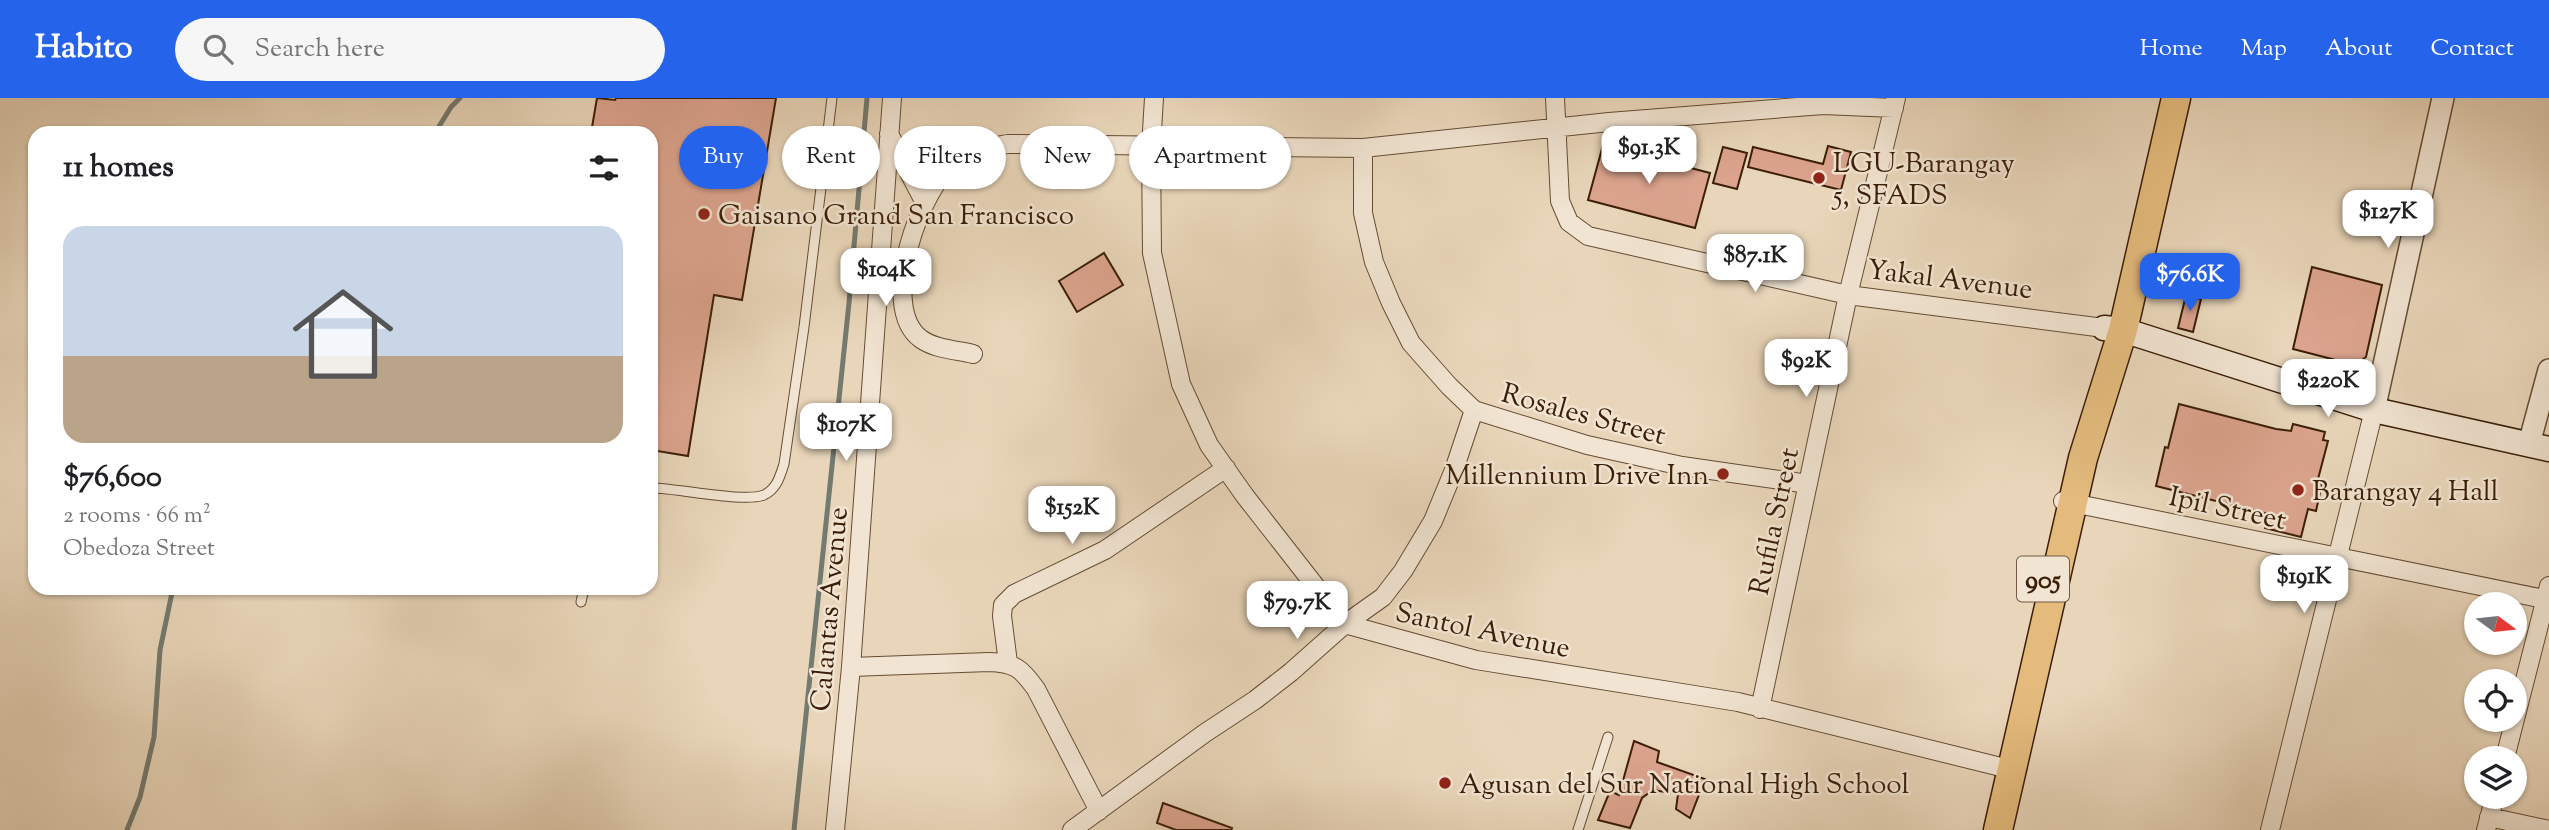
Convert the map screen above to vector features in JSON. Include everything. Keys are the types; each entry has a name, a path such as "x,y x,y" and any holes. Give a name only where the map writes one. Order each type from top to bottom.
{"main road":[{"name":"905","path":"1998,830 2007,769 2066,502 2083,458 2113,329 2159,98"},
{"name":"905","path":"2113,329 2176,98"},
{"path":"2113,329 2374,410 2539,447"},
{"name":"905","path":"1984,830 2007,769"}],"street":[{"name":"Calantas Avenue","path":"835,830 851,667 892,98"},
{"path":"1152,126 1154,98"},
{"name":"Yakal Avenue","path":"1556,98 1560,201 1569,222 1588,236 1848,295 2113,329"},
{"path":"2270,830 2374,410 2443,98"},
{"path":"1291,148 1363,148 1609,122 1823,105 1895,103"},
{"name":"Rufila Street","path":"1760,709 1848,295 1895,103"},
{"path":"889,134 925,203"},
{"path":"973,354 922,339 908,321 904,300 905,259 925,203 939,177 956,160 978,149 1008,144 1129,147"},
{"name":"Rosales Street","path":"1363,148 1363,213 1374,262 1391,303 1411,343 1474,410 1587,445 1682,466 1808,484"},
{"path":"1151,189 1152,253 1181,384 1209,445 1345,624"},
{"path":"2539,447 2549,370"},
{"path":"1072,830 1264,693 1345,624 1383,597 1403,571 1433,520 1454,470 1474,410"},
{"path":"1009,663 1002,616 1003,605 1014,594 1105,550 1226,468"},
{"name":"Ipil Street","path":"2066,502 2338,557 2548,595"},
{"path":"2508,746 2548,595"},
{"name":"Santol Avenue","path":"1345,624 1476,660 1738,702 2007,769"},
{"path":"851,667 1009,663 1024,672 1036,689 1099,811"},
{"path":"2488,823 2549,830"}],"lane":[{"path":"658,488 752,498 766,494 778,483 784,464 804,327 832,98"},
{"path":"582,595 582,602"},
{"path":"1578,830 1608,737"}],"building":[{"name":"Gaisano Grand San Francisco","path":"597,98 776,98 768,146 768,126 679,126 679,189 761,189 742,300 714,295 688,456 658,451 658,126 592,126"},
{"path":"1603,145 1710,173 1695,228 1588,200"},
{"name":"LGU-Barangay 5, SFADS","path":"1828,146 1851,152 1841,190 1748,167 1753,147 1823,164"},
{"path":"1723,147 1747,153 1737,189 1713,183"},
{"path":"1104,253 1123,285 1077,312 1059,281"},
{"path":"2312,267 2382,285 2366,357 2355,365 2293,349"},
{"path":"2186,295 2201,299 2193,332 2178,328"},
{"path":"2179,404 2276,429 2291,431 2293,424 2325,432 2323,440 2328,441 2317,483 2322,484 2316,511 2308,509 2301,537 2265,528 2268,514 2156,486"},
{"path":"1634,741 1659,751 1657,762 1705,779 1690,818 1676,809 1678,794 1653,790 1642,798 1630,828 1598,820 1610,791 1619,795"},
{"path":"1163,803 1232,828 1176,830 1157,823"}],"waterway":[{"path":"439,126 460,98"},
{"path":"794,830 849,303 867,98"},
{"path":"127,830 140,797 154,737 160,650 172,595"}],"place":[{"name":"LGU-Barangay 5, SFADS","path":"1819,178"},
{"name":"Gaisano Grand San Francisco","path":"704,214"},
{"name":"Millennium Drive Inn","path":"1723,474"},
{"name":"Barangay 4 Hall","path":"2298,490"},
{"name":"Agusan del Sur National High School","path":"1445,783"}]}
